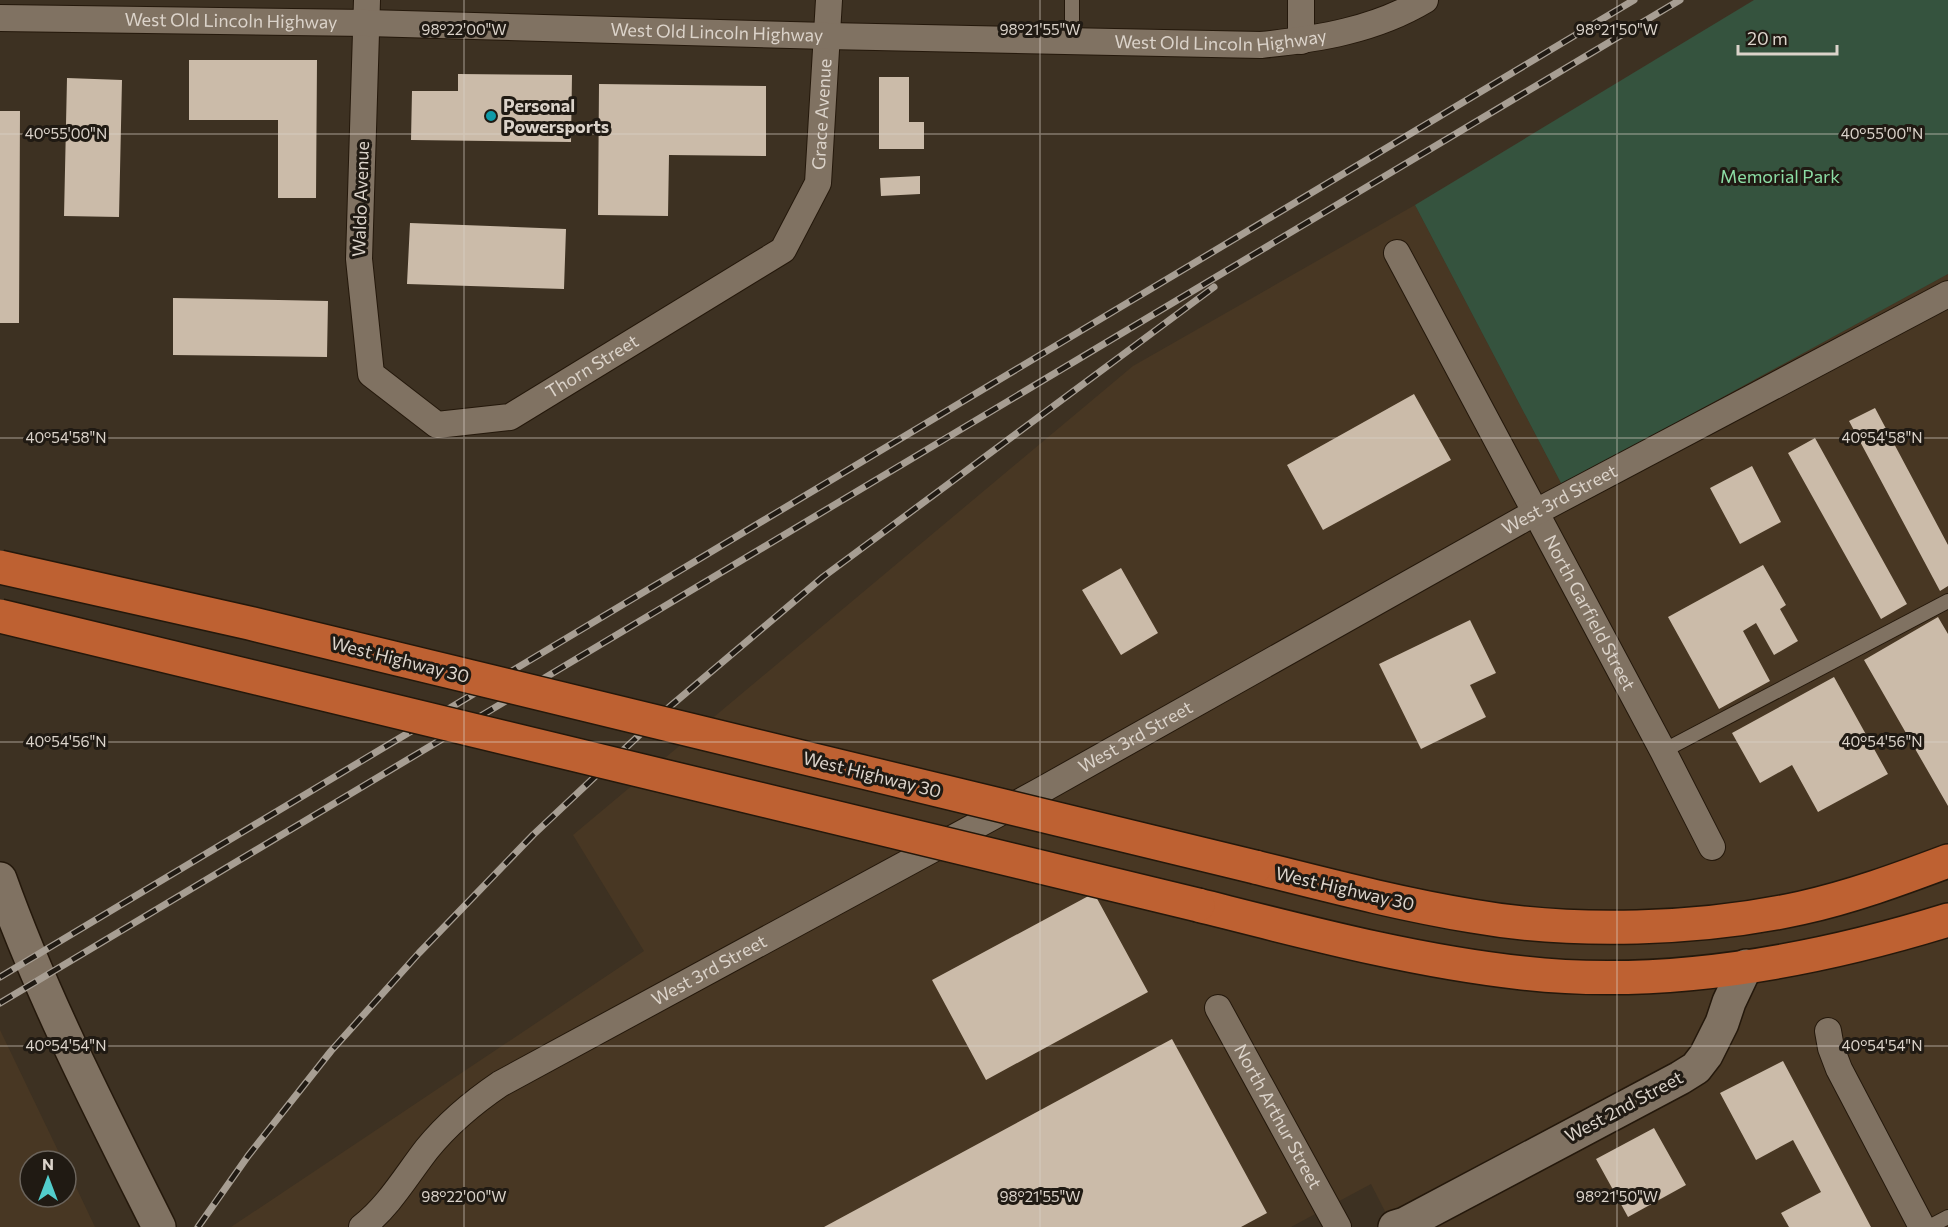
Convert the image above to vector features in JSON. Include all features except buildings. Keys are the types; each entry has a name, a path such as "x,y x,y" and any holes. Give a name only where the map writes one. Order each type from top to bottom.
{"highway":[{"name":"West Highway 30","path":"0,567 249,623 1408,904 1473,917 1577,927 1695,923 1801,908 1849,895 1948,861"},
{"path":"0,616 1317,935 1465,965 1524,974 1625,977 1704,972 1809,956 1864,944 1948,920"}],"street":[{"name":"Grace Avenue","path":"797,222 818,183 829,0"},
{"path":"1301,0 1302,41"},
{"name":"West Old Lincoln Highway","path":"0,18 367,11 828,36 1261,45 1341,34 1410,9 1425,0"},
{"name":"Waldo Avenue","path":"367,11 359,259 371,374"},
{"name":"Thorn Street","path":"371,374 437,425 510,417 783,250 797,222"},
{"name":"North Garfield Street","path":"1396,253 1536,512 1712,847"},
{"name":"West 3rd Street","path":"362,1227 383,1209 428,1148 454,1119 464,1109 500,1084 1040,791 1536,512 1948,294"},
{"path":"0,879 20,942 159,1227"},
{"name":"West 2nd Street","path":"1395,1227 1405,1224 1696,1068 1706,1055 1722,1023 1746,966"},
{"name":"North Arthur Street","path":"1218,1008 1338,1227"},
{"path":"1828,1031 1843,1077 1922,1227"}],"lane":[{"path":"1072,0 1072,41"},
{"path":"1663,751 1948,601"},
{"path":"1929,1227 1948,1217"}],"shaded area":[{"path":"1415,205 1562,485 1948,274 1948,1227 1393,1227 1371,1184 1291,1227 231,1227 644,951 573,835 1133,366"},
{"path":"0,1030 57,1149 18,1149 18,1209 78,1209 78,1191 95,1227 0,1227"}],"green space":[{"name":"Memorial Park","path":"1754,0 1948,0 1948,274 1562,485 1415,205"}],"railway":[{"path":"0,977 1634,0"},
{"path":"0,1003 1680,0"},
{"path":"198,1227 248,1156 331,1051 419,953 533,835 667,709 823,577 1214,287"}],"place":[{"name":"Personal Powersports","path":"491,116"}]}
